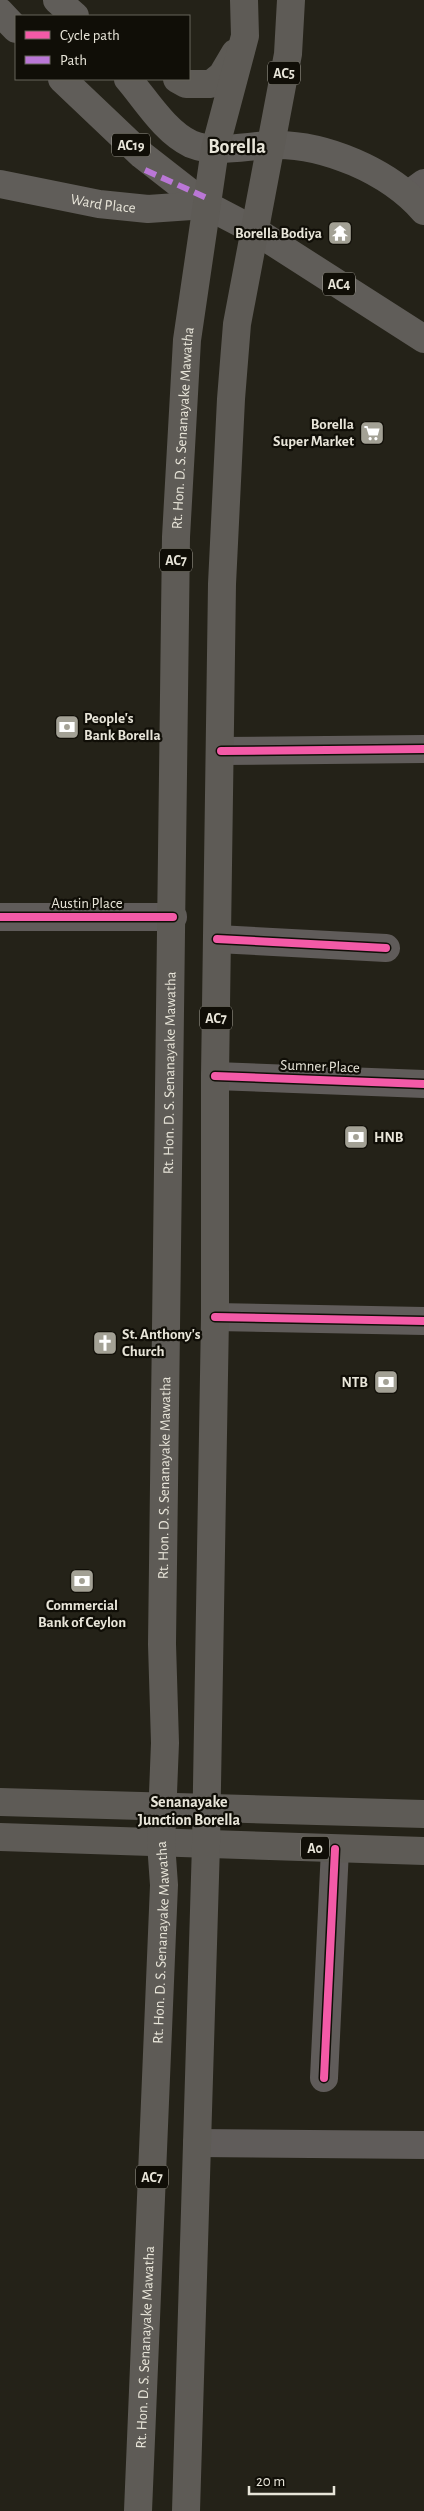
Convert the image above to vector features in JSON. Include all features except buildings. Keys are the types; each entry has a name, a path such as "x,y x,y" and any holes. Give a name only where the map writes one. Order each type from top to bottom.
{"highway":[{"name":"Rt. Hon. D. S. Senanayake Mawatha","path":"138,2511 164,1885 161,1843 165,1743 162,1644 173,917 176,537 187,340 206,205 216,150 245,36 244,0"},
{"name":"AC5","path":"269,145 288,54 291,0"},
{"path":"179,80 186,84 211,84 222,75 245,36"},
{"path":"254,230 269,145"},
{"name":"AC7","path":"186,2511 206,1844 214,1316 214,1076 221,751 222,584 230,399 237,324 254,230"},
{"path":"0,1802 424,1814"},
{"name":"A0","path":"0,1837 424,1851"}],"main road":[{"path":"57,0 73,15"},
{"path":"0,12 15,28"},
{"name":"AC19","path":"63,80 142,155 206,205"},
{"name":"AC19","path":"129,80 171,130 191,144 216,150"},
{"path":"216,150 288,145 344,157 419,196"},
{"name":"Ward Place","path":"0,184 99,204 148,208 206,205"},
{"path":"206,205 254,230"},
{"name":"AC4","path":"254,230 424,339"}],"street":[{"path":"221,751 424,749"},
{"name":"Austin Place","path":"0,917 173,917"},
{"path":"217,939 386,948"},
{"name":"Sumner Place","path":"214,1076 424,1084"},
{"path":"214,1316 424,1321"},
{"path":"324,2078 335,1849"},
{"path":"197,2144 424,2145"}],"marked path":[{"path":"145,170 209,199"}],"cycle path":[{"path":"221,751 424,749"},
{"path":"0,917 173,917"},
{"path":"217,939 386,948"},
{"path":"215,1076 424,1084"},
{"path":"215,1317 424,1321"},
{"path":"324,2078 335,1849"}],"place":[{"name":"Borella Bodiya","path":"340,233"},
{"name":"Borella Super Market","path":"372,433"},
{"name":"People's Bank Borella","path":"67,727"},
{"name":"HNB","path":"356,1137"},
{"name":"St. Anthony's Church","path":"105,1343"},
{"name":"NTB","path":"386,1382"},
{"name":"Commercial Bank of Ceylon","path":"82,1581"}],"district":[{"name":"Borella","path":"237,146"},
{"name":"Senanayake Junction Borella","path":"189,1810"}]}
